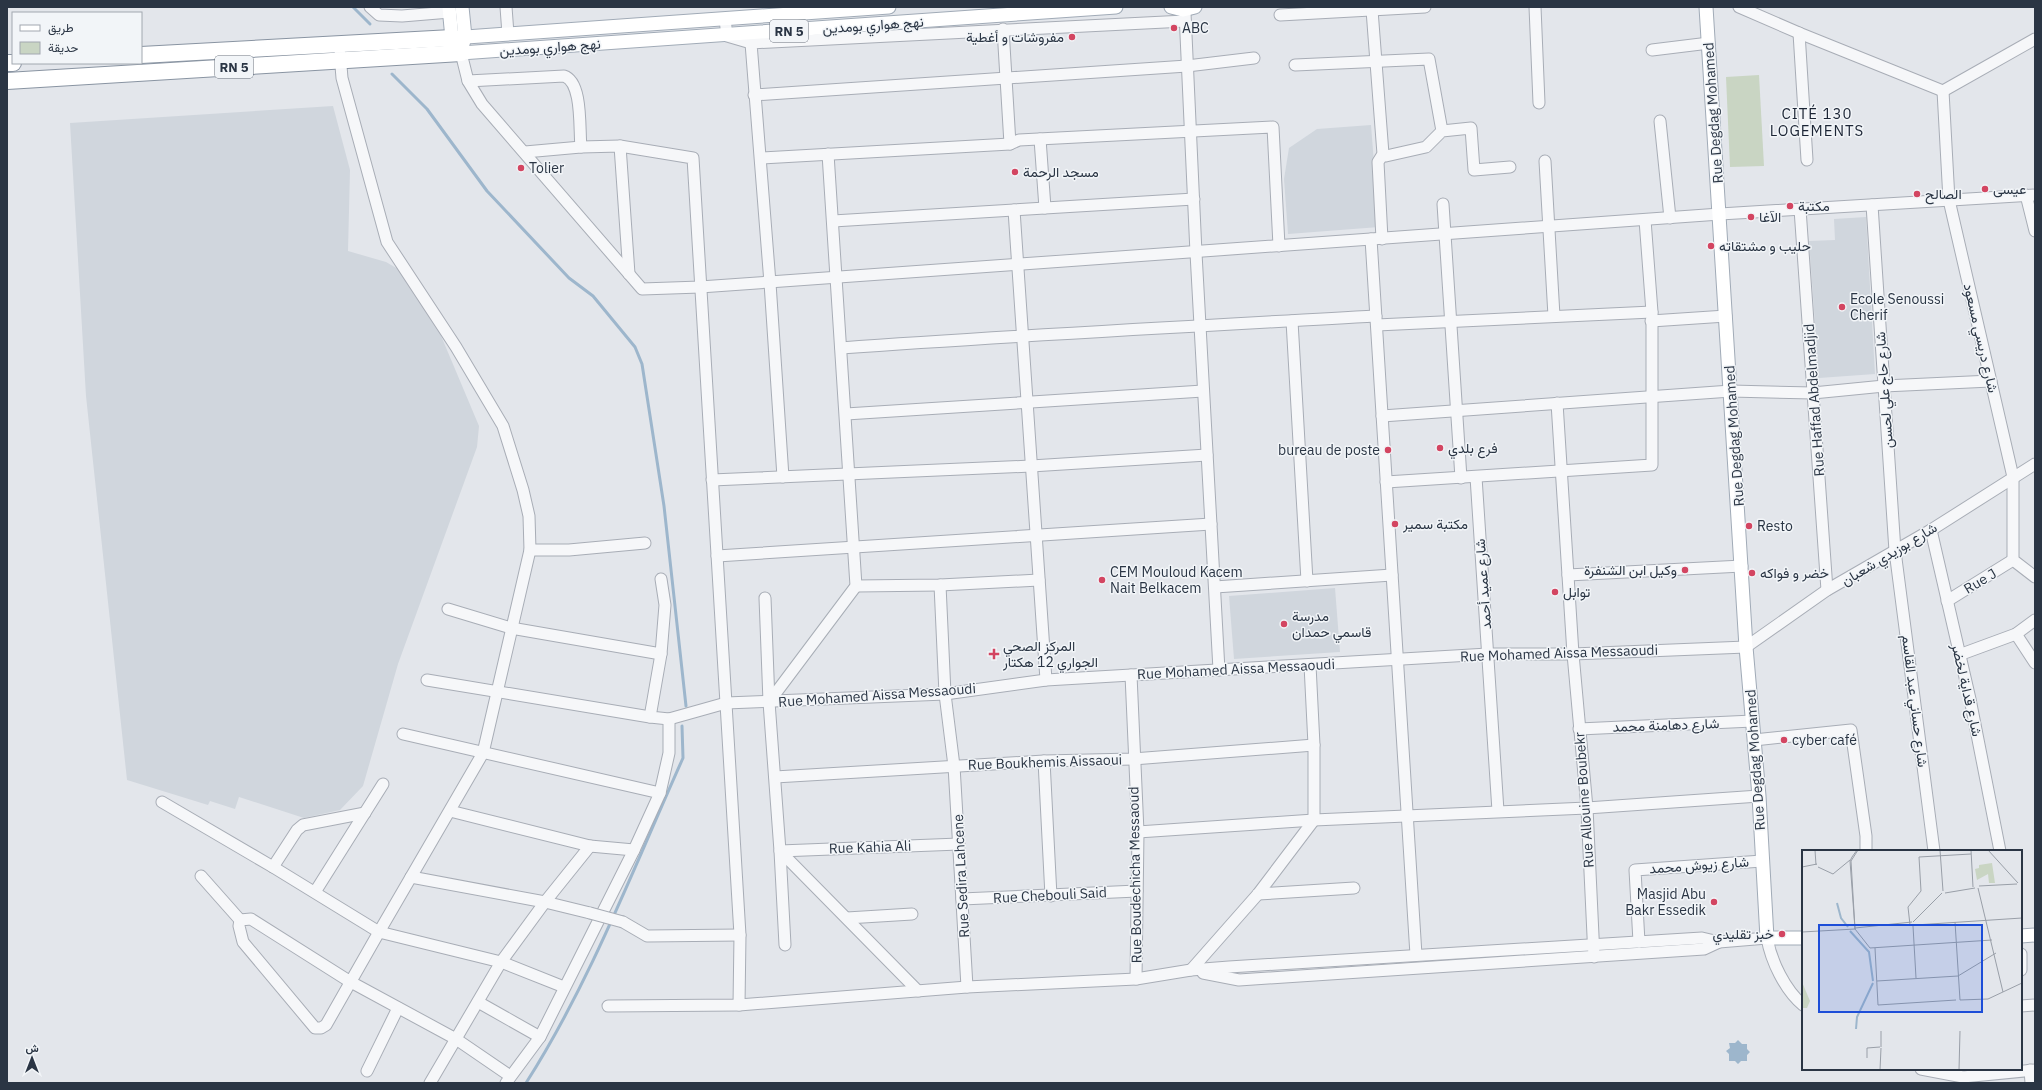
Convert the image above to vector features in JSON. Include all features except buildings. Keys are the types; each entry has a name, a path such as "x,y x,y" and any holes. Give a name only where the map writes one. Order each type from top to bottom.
{"highway":[{"name":"RN 5","path":"142,55 458,37"},
{"path":"280,47 281,64"},
{"name":"RN 5","path":"7,81 340,59 461,53"}],"main road":[{"path":"458,37 462,7"},
{"name":"نهج هواري بومدين","path":"458,37 889,7"},
{"name":"نهج هواري بومدين","path":"461,53 727,36 1116,7"},
{"path":"1171,7 1188,13"},
{"name":"Rue Degdag Mohamed","path":"1706,7 1746,647 1753,721 1767,938"},
{"path":"450,10 461,53"},
{"path":"2022,936 2035,935"},
{"path":"1767,938 1802,938"}],"street":[{"path":"370,7 379,14 402,16 450,10"},
{"path":"506,7 508,34"},
{"path":"1280,15 1425,7"},
{"path":"1535,7 1539,104"},
{"path":"1739,7 1943,91 2035,39"},
{"path":"1372,10 1383,154 1378,162 1376,320 1416,955"},
{"path":"725,19 727,36 751,43 1002,29 1188,13 1187,66 1203,391 1219,670"},
{"path":"1002,29 1010,144"},
{"path":"1799,33 1807,160"},
{"path":"751,43 754,95 761,158 783,477"},
{"path":"1652,50 1709,43"},
{"path":"240,920 239,926 243,942 315,1028 321,1028 326,1025 349,981 483,753 530,550 529,516 503,426 456,347 387,242 342,78 340,59 342,44"},
{"path":"461,53 468,81 482,104 642,289 700,288 1720,214 2031,195 2035,231"},
{"path":"754,95 1187,66 1254,58"},
{"path":"1295,65 1429,59 1442,131"},
{"path":"468,81 564,76 570,78 577,91 581,147"},
{"name":"شارع دريسي مسعود","path":"1943,91 1949,200 2013,477 2013,560"},
{"path":"1660,121 1670,218"},
{"path":"761,158 1010,144 1019,140 1273,127 1279,246"},
{"path":"1383,154 1386,156 1426,147 1442,131 1471,128 1474,170 1510,167"},
{"path":"1040,139 1045,208"},
{"path":"525,152 581,147 620,146 693,158 740,934 739,1005"},
{"path":"620,146 629,274"},
{"path":"769,702 856,586 838,278 828,154"},
{"path":"1545,161 1554,316"},
{"path":"833,222 1194,199"},
{"path":"1443,204 1461,478"},
{"name":"شارع حاج علي لحسن","path":"1872,205 1896,551"},
{"name":"Rue Haffad Abdelmadjid","path":"1800,209 1827,590"},
{"path":"1014,210 1046,680"},
{"path":"1386,482 1652,466 1652,316 1645,220"},
{"path":"841,348 1022,335 1200,327 1292,321 1451,321 1554,316 1726,316"},
{"path":"1292,321 1306,581"},
{"path":"1382,416 1731,391 1814,393 1884,386 1991,381"},
{"path":"846,414 1203,391"},
{"name":"Rue Allouine Boubekr","path":"1557,403 1560,472 1573,654 1587,808 1594,958"},
{"path":"712,480 1031,466 1207,455"},
{"name":"شارع بوزيدي شعبان","path":"1746,647 1827,590 1931,530 2035,464"},
{"name":"شارع عميد أحمد","path":"1476,477 1498,811"},
{"path":"717,556 1211,524"},
{"name":"شارع قداية لخضر","path":"1931,530 1970,699 2000,850"},
{"path":"530,550 569,550 646,543"},
{"name":"شارع حساني عبد القاسم","path":"1896,551 1934,850"},
{"path":"2013,560 2035,576"},
{"name":"Rue J","path":"1947,601 2013,560"},
{"path":"1568,575 1742,566"},
{"path":"1215,587 1392,575"},
{"path":"650,717 661,654 665,605 661,579"},
{"path":"856,586 940,585 1039,580"},
{"name":"Rue Sedira Lahcene","path":"940,585 945,694 954,766 967,987"},
{"path":"765,598 769,702 785,945"},
{"path":"448,609 511,628 661,654"},
{"path":"1959,655 2016,634 2035,620"},
{"path":"2016,634 2035,663"},
{"name":"Rue Mohamed Aissa Messaoudi","path":"669,719 726,703 945,694 1046,680 1488,654 1573,654 1746,647"},
{"path":"1191,970 1258,894 1314,820 1314,745 1310,665"},
{"name":"Rue Boudechicha Messaoud","path":"1130,675 1133,759 1138,832 1136,979"},
{"path":"240,920 250,919 349,981 456,1039 508,1080 540,1037 564,986 634,850 660,793 670,753 669,719 428,680"},
{"name":"شارع دهامنة محمد","path":"1579,729 1753,721"},
{"path":"1754,740 1851,730 1866,836 1866,850"},
{"path":"403,734 660,793"},
{"name":"Rue Boukhemis Aissaoui","path":"775,776 1044,761 1133,759 1314,745"},
{"path":"1044,761 1050,896"},
{"path":"315,892 383,784"},
{"path":"1138,832 1314,820 1587,808 1758,796"},
{"path":"162,802 273,866 379,932 501,962 564,986"},
{"path":"450,811 590,846 634,850"},
{"path":"273,866 297,830 304,825 365,813"},
{"name":"Rue Kahia Ali","path":"780,851 959,844"},
{"path":"434,1081 456,1039 501,962 545,902 590,846"},
{"path":"780,851 918,991"},
{"name":"شارع زيوش محمد","path":"1639,942 1636,870 1762,861"},
{"path":"201,876 240,920"},
{"path":"411,877 545,902 590,913 623,922 647,936 740,934"},
{"path":"1258,894 1354,888"},
{"name":"Rue Chebouli Said","path":"962,899 1137,891"},
{"path":"847,918 912,914"},
{"path":"608,1006 739,1005 967,987 1136,979 1191,970 1702,938 1718,942 1767,938 1770,956 1779,974 1802,1004"},
{"path":"1191,970 1239,980 1594,958 1704,949 1718,942"},
{"path":"478,1002 540,1037"},
{"path":"2022,1006 2035,1006"},
{"path":"367,1071 398,1008"},
{"path":"1932,1070 1963,1073 2032,1070 2031,1083"}],"shaded area":[{"path":"333,106 350,170 348,251 386,262 405,273 439,331 479,426 477,447 398,664 363,786 340,810 304,818 239,797 235,809 210,801 208,805 127,780 86,396 70,123"},
{"path":"1371,125 1379,227 1288,234 1284,179 1289,148 1317,129"},
{"name":"Ecole Senoussi Cherif","path":"1866,217 1875,374 1819,378 1809,241 1835,240 1834,219"},
{"name":"مدرسة قاسمي حمدان","path":"1335,588 1340,652 1234,659 1229,596"}],"green space":[{"path":"1759,75 1764,166 1730,167 1726,77"}],"water":[{"path":"1738,1040 1742,1044 1747,1044 1747,1049 1750,1052 1747,1055 1747,1061 1741,1061 1738,1064 1735,1061 1729,1061 1729,1054 1726,1051 1730,1048 1729,1043 1735,1043"}],"waterway":[{"path":"353,7 370,24"},
{"path":"392,74 427,109 487,191 569,278 593,296 635,347 642,364 664,506 686,706"},
{"path":"526,1083 571,1005 629,882 683,758 682,726"}],"place":[{"name":"ABC","path":"1174,28"},
{"name":"مفروشات و أغطية","path":"1072,37"},
{"name":"Tolier","path":"521,168"},
{"name":"مسجد الرحمة","path":"1015,172"},
{"name":"عيسى","path":"1985,189"},
{"name":"الصالح","path":"1917,194"},
{"name":"مكتبة","path":"1790,206"},
{"name":"الآغا","path":"1751,217"},
{"name":"حليب و مشتقاته","path":"1711,246"},
{"name":"Ecole Senoussi Cherif","path":"1842,307"},
{"name":"فرع بلدي","path":"1440,448"},
{"name":"bureau de poste","path":"1388,450"},
{"name":"مكتبة سمير","path":"1395,524"},
{"name":"Resto","path":"1749,526"},
{"name":"وكيل ابن الشنفرة","path":"1685,570"},
{"name":"خضر و فواكه","path":"1752,573"},
{"name":"CEM Mouloud Kacem Nait Belkacem","path":"1102,580"},
{"name":"توابل","path":"1555,592"},
{"name":"مدرسة قاسمي حمدان","path":"1284,624"},
{"name":"المركز الصحي الجواري 12 هكتار","path":"994,654"},
{"name":"cyber café","path":"1784,740"},
{"name":"Masjid Abu Bakr Essedik","path":"1714,902"},
{"name":"خبز تقليدي","path":"1782,934"}],"district":[{"name":"CITÉ 130 LOGEMENTS","path":"1817,122"}]}
